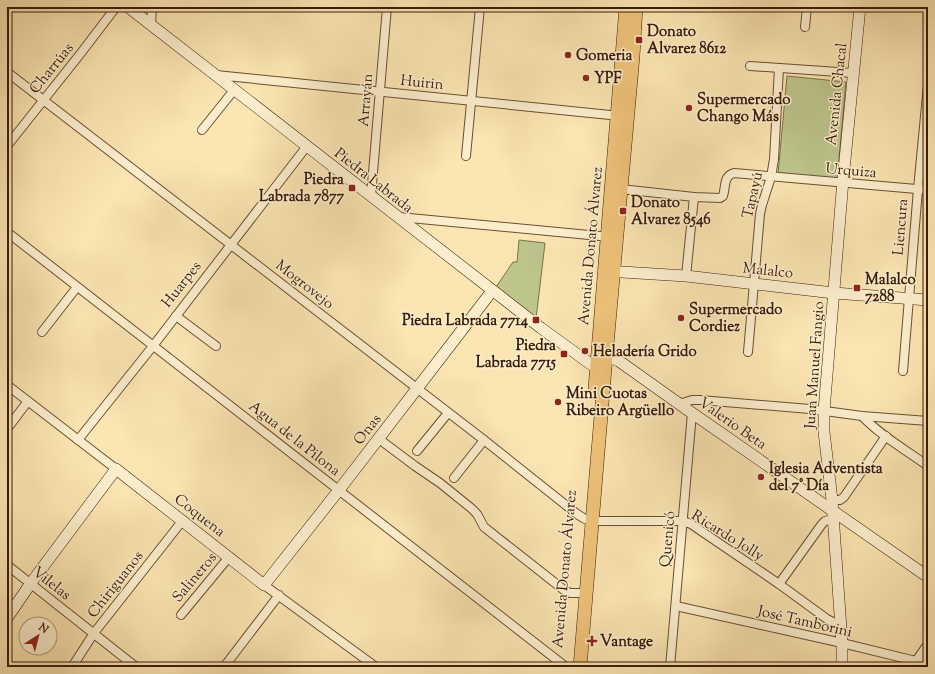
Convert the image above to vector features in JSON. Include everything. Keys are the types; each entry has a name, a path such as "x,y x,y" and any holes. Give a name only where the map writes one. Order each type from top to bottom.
{"main road":[{"name":"Piedra Labrada","path":"128,7 540,328 601,361"},
{"name":"Avenida Donato Álvarez","path":"626,7 626,68"},
{"name":"Avenida Donato Álvarez","path":"580,667 601,361 626,68 636,7"},
{"name":"Avenida Chacal","path":"843,184 860,7"},
{"name":"Avenida Donato Álvarez","path":"612,238 621,189 622,117"},
{"name":"Juan Manuel Fangio","path":"842,667 842,643 833,510 824,432 824,411 843,184"},
{"name":"Malalco","path":"609,271 686,276 834,293 928,300"},
{"name":"Onas","path":"264,585 379,439 492,291"},
{"name":"Valerio Beta","path":"601,361 619,360 679,404 928,577"},
{"name":"Coquena","path":"116,469 264,585"},
{"path":"7,618 116,469"},
{"name":"Avenida Donato Álvarez","path":"572,667 579,593 589,520"}],"street":[{"name":"Charrúas","path":"7,146 116,7"},
{"path":"151,25 152,7"},
{"name":"Arrayán","path":"371,196 387,7"},
{"path":"466,156 480,7"},
{"path":"805,27 807,7"},
{"path":"750,66 853,73"},
{"name":"Tapayú","path":"748,352 760,214 771,177 774,159 779,68"},
{"name":"Mogrovejo","path":"7,72 484,440 577,514 589,520"},
{"name":"Huirin","path":"215,75 622,117"},
{"name":"Liencura","path":"903,370 928,85"},
{"path":"202,130 234,90"},
{"name":"Huarpes","path":"78,440 153,346 306,146"},
{"name":"Urquiza","path":"694,197 720,198 723,196 727,178 732,174 928,190"},
{"path":"621,189 694,197 686,276"},
{"path":"397,216 612,238"},
{"name":"Agua de la Pilona","path":"7,232 566,667"},
{"path":"42,332 77,287"},
{"path":"176,316 216,346"},
{"name":"Coquena","path":"7,385 116,469"},
{"path":"679,404 692,400 700,400 928,421"},
{"path":"7,429 28,401"},
{"path":"417,451 448,413"},
{"name":"Quenicó","path":"670,667 692,413"},
{"path":"862,416 870,424 928,466"},
{"path":"779,584 822,524 840,500 844,497 886,436"},
{"path":"379,439 440,483 471,508 477,514 484,527 564,590 570,593 579,593"},
{"path":"454,478 484,440"},
{"name":"Chiriguanos","path":"72,667 94,633 183,520"},
{"name":"Ricardo Jolly","path":"589,520 683,521 691,524 779,584 827,619 841,626"},
{"name":"Salineros","path":"181,615 229,557"},
{"name":"Vilelas","path":"7,565 136,667"},
{"name":"Coquena","path":"264,585 376,667"},
{"path":"224,667 279,595"},
{"name":"José Tamborini","path":"676,606 928,664"},
{"path":"916,661 928,644"}],"green space":[{"path":"787,76 846,82 837,180 778,174"},
{"path":"519,240 545,243 536,319 496,287 513,262 517,262"}],"place":[{"name":"Donato Alvarez 8612","path":"639,40"},
{"name":"Gomeria","path":"568,55"},
{"name":"YPF","path":"586,78"},
{"name":"Supermercado Chango Más","path":"689,108"},
{"name":"Piedra Labrada 7877","path":"352,188"},
{"name":"Donato Alvarez 8546","path":"623,211"},
{"name":"Malalco 7288","path":"857,288"},
{"name":"Supermercado Cordiez","path":"681,318"},
{"name":"Piedra Labrada 7714","path":"536,320"},
{"name":"Heladería Grido","path":"585,351"},
{"name":"Piedra Labrada 7715","path":"564,354"},
{"name":"Mini Cuotas Ribeiro Argüello","path":"558,402"},
{"name":"Iglesia Adventista del 7° Día","path":"761,477"},
{"name":"Vantage","path":"592,641"}]}
